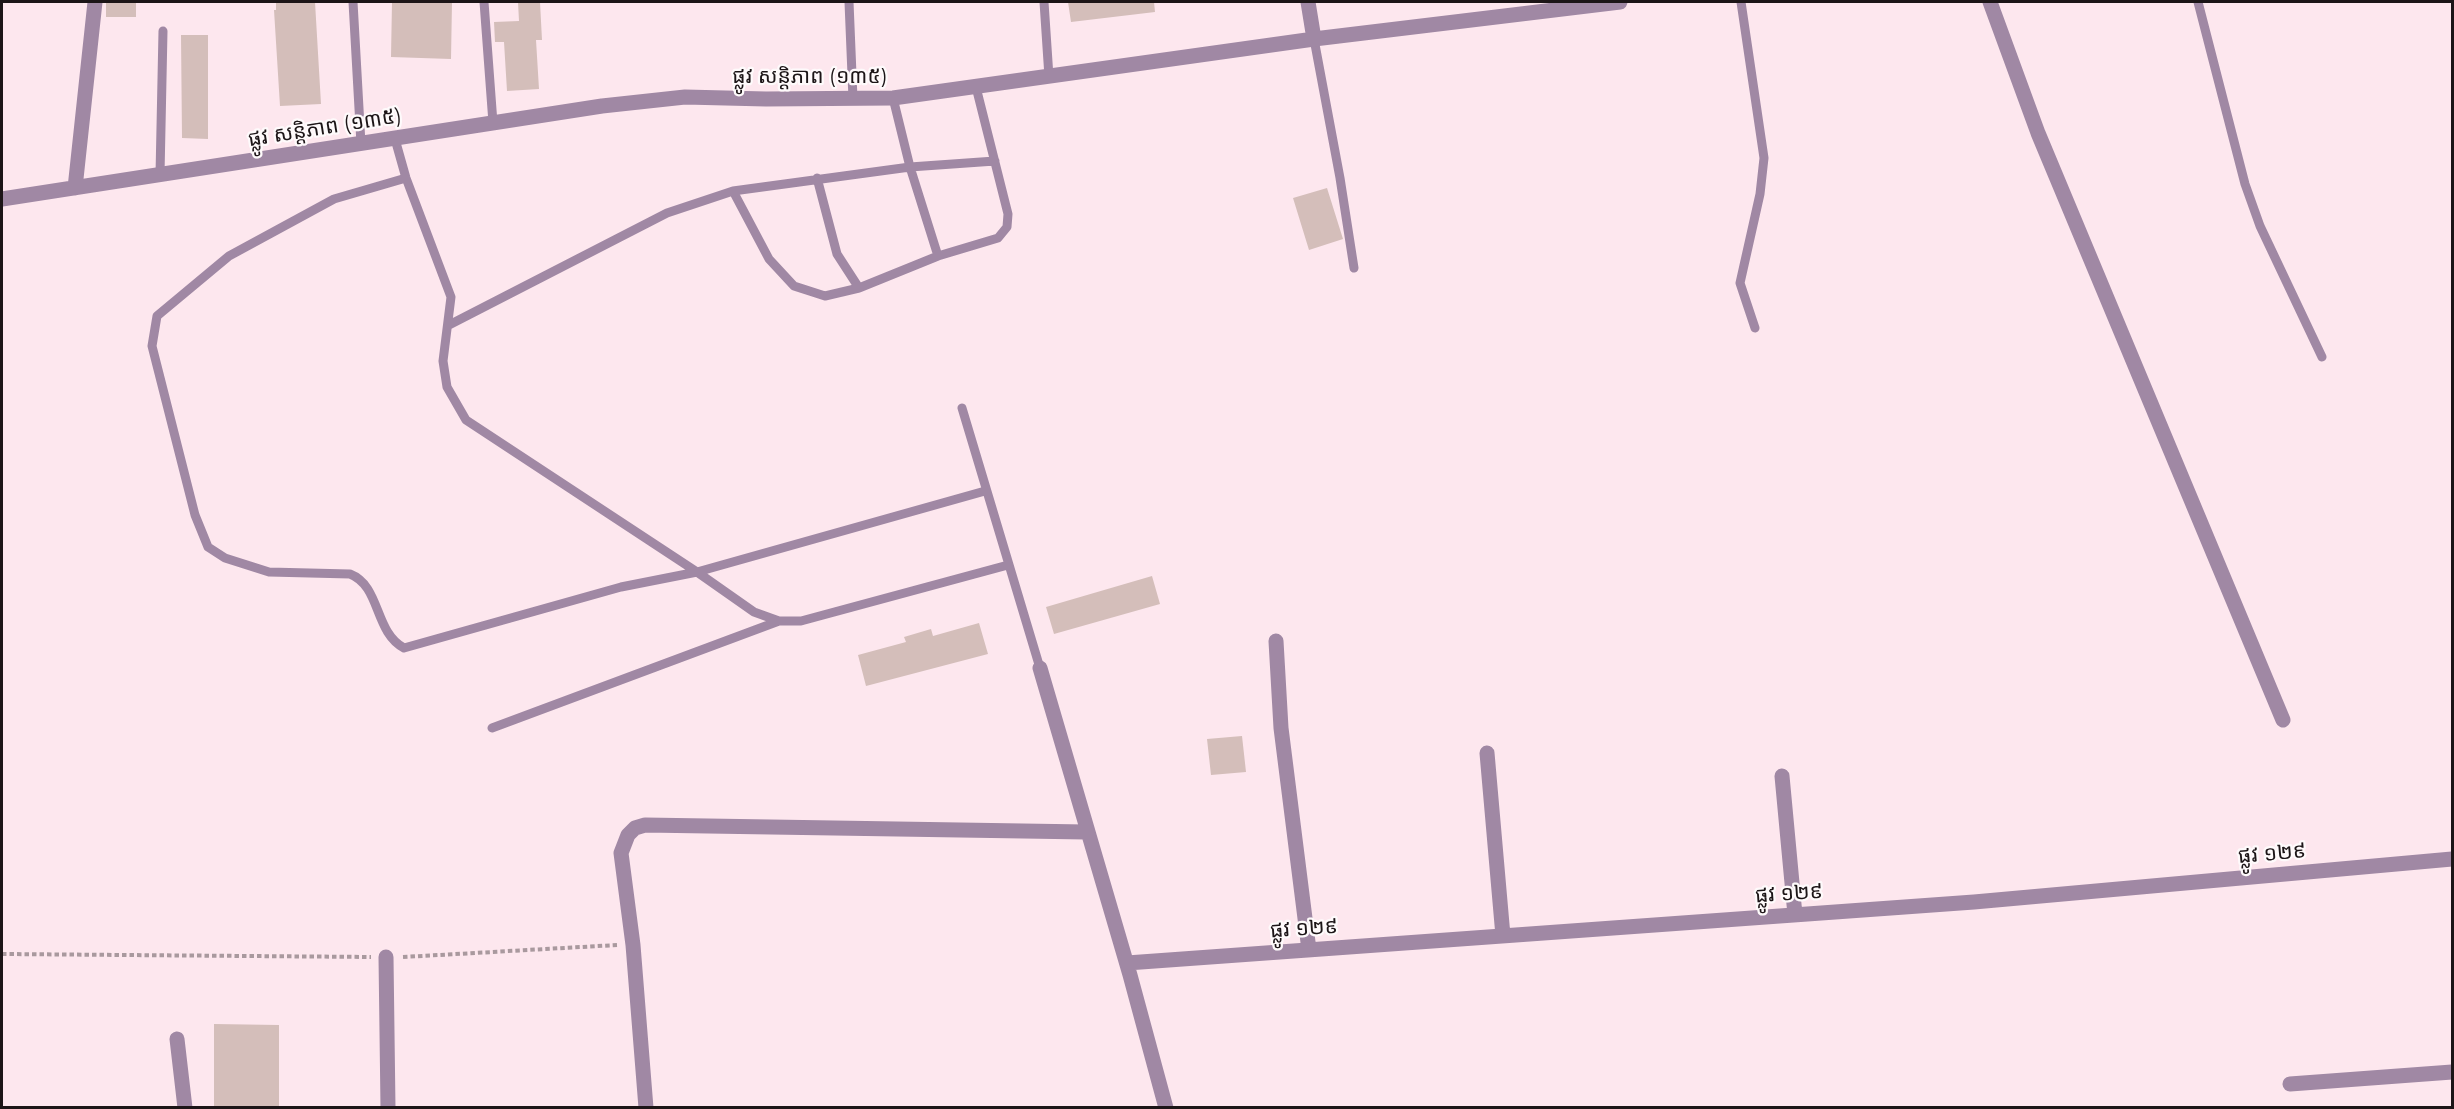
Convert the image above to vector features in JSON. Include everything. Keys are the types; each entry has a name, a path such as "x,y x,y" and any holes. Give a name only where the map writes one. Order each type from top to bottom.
{"street":[{"path":"75,188 95,2"},
{"path":"1308,2 1314,39"},
{"name":"ផ្លូវ សន្តិភាព (១៣៥)","path":"2,199 602,106 685,97 892,98 1314,39 1610,2"},
{"path":"1990,2 2038,133 2283,720"},
{"path":"1276,641 1281,728 1309,950"},
{"path":"1040,668 1086,832 1127,963 1166,1107"},
{"path":"1486,753 1503,936"},
{"path":"1782,776 1795,915"},
{"path":"646,1107 633,945 621,854 627,835 635,828 645,825 1086,832"},
{"name":"ផ្លូវ ១២៩","path":"1127,963 1974,902 2452,859"},
{"path":"386,957 388,1107"},
{"path":"177,1039 184,1107"},
{"path":"2290,1084 2452,1072"}],"lane":[{"path":"352,2 361,144"},
{"path":"484,2 493,123"},
{"path":"849,2 853,99"},
{"path":"1044,2 1049,77"},
{"path":"1741,2 1764,158 1760,194 1740,283 1755,328"},
{"path":"2198,2 2245,184 2260,226 2322,357"},
{"path":"160,175 163,31"},
{"path":"1314,39 1354,268"},
{"path":"733,191 769,260 794,286 825,296 859,288 938,256 998,238 1006,227 1008,214 976,87"},
{"path":"892,98 910,167 938,256"},
{"path":"395,139 406,178 451,297 443,361 447,387 466,420 754,612 779,621 801,621 1008,565"},
{"path":"449,325 667,213 733,191 910,167 995,162"},
{"path":"406,178 334,199 229,256 157,316 152,346 195,515 208,547 225,558 269,572 350,574 360,578 366,585 394,643 404,648 621,587 697,572 985,491"},
{"path":"817,178 837,254 859,288"},
{"path":"962,408 985,491 1040,668"},
{"path":"492,728 779,621"}],"path":[{"path":"2,954 386,957 633,945"}],"building":[{"path":"106,2 136,2 136,17 106,17"},
{"path":"276,2 315,2 321,104 280,106 274,10 276,10"},
{"path":"392,2 452,2 451,59 391,57"},
{"path":"518,2 540,2 542,40 536,40 539,89 507,91 504,42 495,42 494,22 519,21"},
{"path":"1068,2 1154,2 1155,12 1071,22"},
{"path":"181,35 208,35 208,139 182,138"},
{"path":"1327,188 1343,239 1309,250 1293,198"},
{"path":"1152,576 1160,604 1054,634 1046,607"},
{"path":"979,623 988,654 866,686 858,655 906,642 904,637 931,629 933,636"},
{"path":"1242,736 1246,772 1211,775 1207,739"},
{"path":"214,1024 279,1025 279,1107 214,1107"}]}
